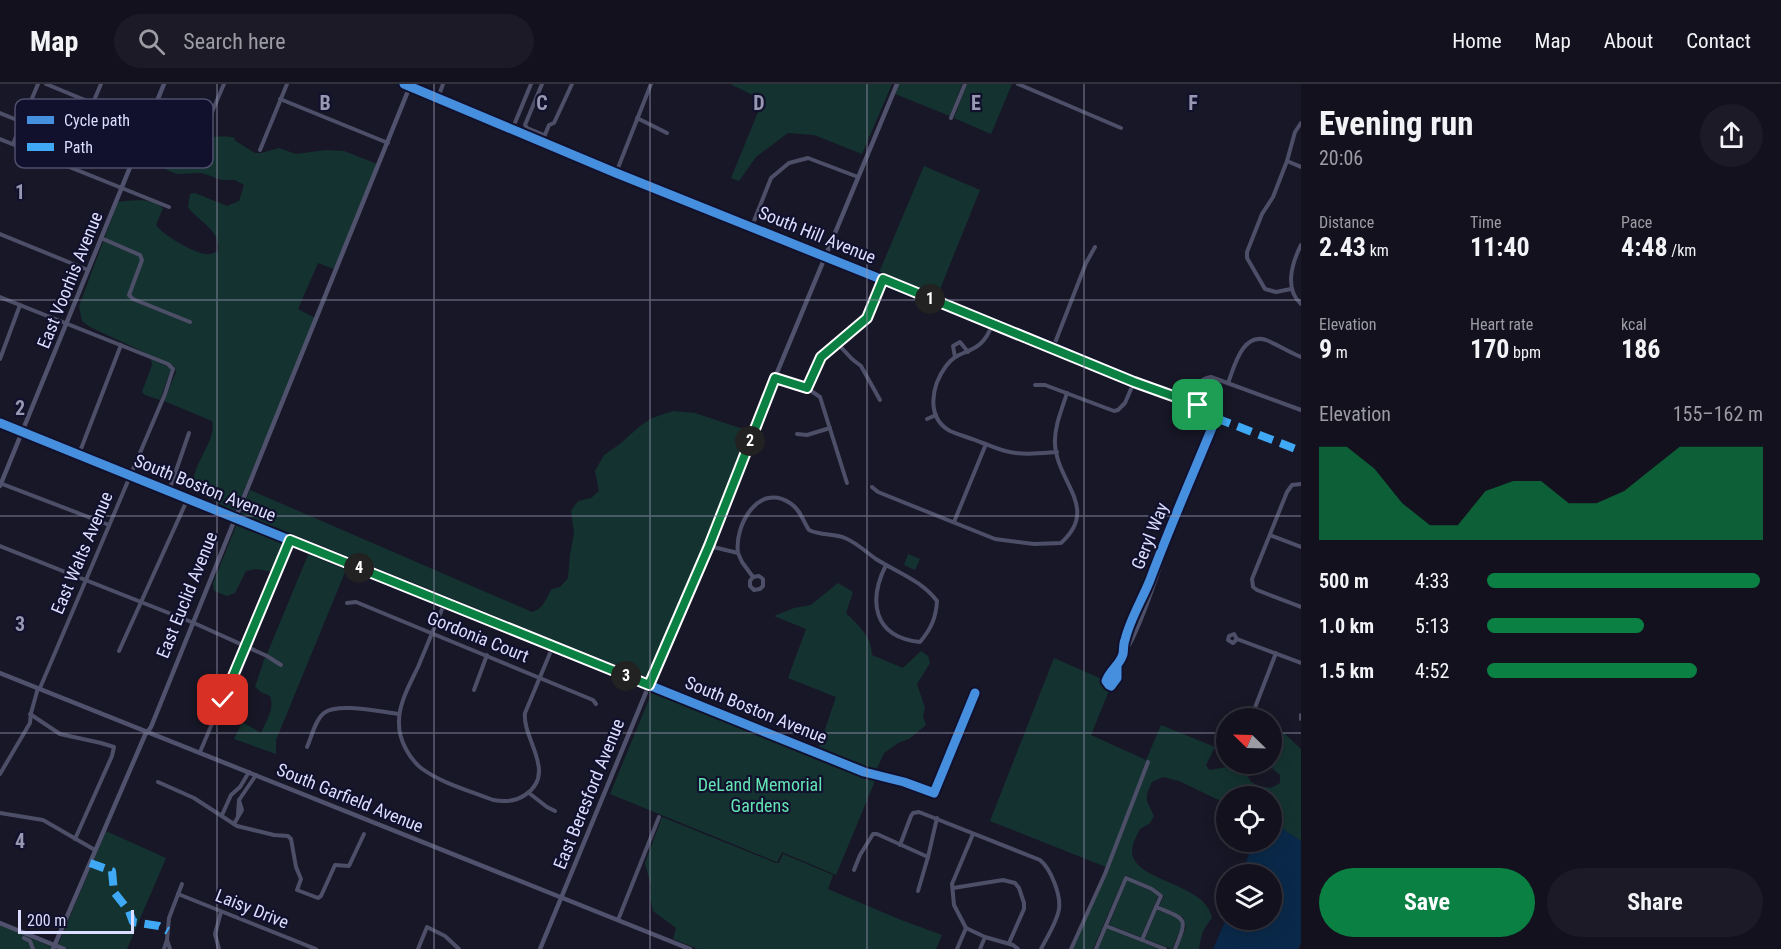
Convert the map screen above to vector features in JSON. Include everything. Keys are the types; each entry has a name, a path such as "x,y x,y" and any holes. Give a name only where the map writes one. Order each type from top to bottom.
{"street":[{"path":"32,99 38,84"},
{"path":"46,84 82,99"},
{"path":"94,99 101,84"},
{"name":"East Voorhis Avenue","path":"157,99 163,84"},
{"path":"213,110 224,84"},
{"path":"260,150 286,84"},
{"name":"South Hill Avenue","path":"404,84 615,173 752,226 1134,382 1190,402 1210,412 1216,418"},
{"path":"438,98 443,84"},
{"path":"512,130 531,84"},
{"path":"542,84 525,125 544,135"},
{"path":"542,142 549,125 554,123 572,84"},
{"path":"615,173 651,84"},
{"name":"East Beresford Avenue","path":"540,949 709,546 775,378 897,84"},
{"path":"951,118 964,84"},
{"path":"1017,84 1121,128"},
{"name":"East Euclid Avenue","path":"54,947 194,623 411,85"},
{"path":"280,99 388,143"},
{"path":"0,113 15,119"},
{"path":"637,118 667,133"},
{"path":"1291,289 1276,292 1265,289 1247,258 1247,252 1262,214 1273,197 1295,132 1301,123"},
{"path":"0,139 13,144 15,139"},
{"path":"752,226 771,178 789,163 808,158 858,177"},
{"path":"1287,161 1301,167"},
{"path":"71,168 169,207"},
{"name":"East Voorhis Avenue","path":"0,484 130,168"},
{"path":"0,234 88,270"},
{"path":"101,238 140,255 141,260 129,289 129,295 133,299 190,321"},
{"path":"1301,245 1292,266 1291,289 1301,304"},
{"path":"1053,348 1086,263 1095,248"},
{"path":"807,388 821,357 867,318 883,279"},
{"path":"0,297 121,345 79,454"},
{"path":"0,359 20,305"},
{"path":"992,325 983,343 955,357 946,365 933,389 933,405 936,415 950,430 1017,454 1057,452"},
{"path":"1228,383 1244,348 1251,341 1266,340 1301,357"},
{"path":"955,357 953,346 957,342 960,342 968,352"},
{"path":"837,343 861,366 880,400"},
{"name":"East Walts Avenue","path":"0,774 30,723 30,714 39,688 173,371 173,367 168,364 121,345"},
{"path":"775,378 807,388 820,397 847,483"},
{"path":"1190,402 1198,383 1205,378 1216,378 1301,410"},
{"path":"1035,385 1045,385 1114,411 1125,403 1134,382"},
{"path":"872,487 878,492 995,539 1034,544 1062,543 1077,523 1079,512 1060,467 1055,444 1058,419 1067,393"},
{"path":"927,419 936,415"},
{"name":"Geryl Way","path":"1117,666 1115,681 1111,686 1106,681 1123,654 1130,624 1165,551 1166,541 1216,418"},
{"name":"South Boston Avenue","path":"0,423 864,772 904,782 934,793 975,693"},
{"path":"796,434 807,435 830,428"},
{"path":"170,491 189,434"},
{"path":"954,522 986,444"},
{"path":"1301,484 1295,483 1290,487 1252,579 1253,587 1301,607"},
{"path":"0,484 109,525"},
{"path":"119,651 188,498"},
{"path":"753,577 738,553 738,537 749,510 763,499 784,500 798,509 809,530 820,534 842,536 851,540 886,565 927,588 937,601 936,615 929,631 920,642 904,639 881,623 874,599 886,565"},
{"path":"1270,535 1301,547"},
{"path":"200,752 290,540"},
{"path":"0,546 194,623 246,646 281,665"},
{"path":"709,546 738,553"},
{"name":"Geryl Way","path":"1123,654 1127,651 1137,627 1153,578"},
{"name":"Gordonia Court","path":"347,603 356,602 433,632 593,700 596,704"},
{"path":"445,602 405,697 399,714 398,726 404,746 414,761 428,772 493,800 511,801 520,798 528,793 537,777 539,765 524,722 525,713 553,646"},
{"path":"1130,624 1137,627"},
{"path":"1237,639 1301,663"},
{"path":"1255,708 1276,653"},
{"path":"474,690 487,655"},
{"name":"South Garfield Avenue","path":"0,673 690,949"},
{"path":"307,747 319,718 325,712 337,707 399,714"},
{"path":"30,714 60,734 114,747 75,839"},
{"path":"1071,949 1105,874 1148,762"},
{"path":"222,815 231,795 240,787 249,772"},
{"path":"234,824 238,815 239,800 256,775"},
{"path":"158,782 188,794 234,824 274,835 288,836 291,839 296,867 301,879 297,890 318,898 335,865 349,866 364,834"},
{"path":"528,793 555,810"},
{"path":"900,845 911,816 919,812 1040,860 1053,881 1059,908 1041,949"},
{"path":"0,813 43,820 96,851"},
{"path":"618,920 659,817"},
{"path":"918,891 937,818"},
{"path":"854,870 873,834 928,857"},
{"path":"973,834 952,884 954,905 966,928 985,937 1009,943 1018,949"},
{"path":"1096,949 1126,878 1152,889 1161,896 1142,940"},
{"path":"952,888 1003,880 1016,883 1020,888 1024,909 1009,943"},
{"path":"164,949 169,918 182,884"},
{"name":"Laisy Drive","path":"178,894 316,949"},
{"path":"1156,907 1181,918 1184,922 1175,949"},
{"path":"219,949 215,934 222,912"},
{"path":"0,923 54,947 64,949"},
{"path":"1106,926 1165,949"},
{"path":"418,949 427,927 445,936 459,949"},
{"path":"957,949 966,928"},
{"path":"981,949 985,937"},
{"path":"24,938 30,941 33,949"},
{"path":"167,940 170,949"}],"green space":[{"path":"730,84 892,84 862,154 814,135 788,133 756,157 739,181 731,178 763,100"},
{"path":"899,84 962,84 950,116 895,94"},
{"path":"967,84 1012,84 991,134 954,118"},
{"path":"213,136 235,138 234,140 255,153 279,148 296,154 326,150 344,151 377,164 334,269 318,263 298,309 315,318 234,515 231,510 194,490 195,472 211,437 212,421 164,401 176,372 174,366 90,327 82,321 79,306 118,202 142,200 158,205 163,208 156,225 171,238 199,253 209,254 218,251 213,232 188,207 190,194 195,193 227,206 239,201 244,185 235,180 222,180 202,173 177,174 162,168 213,168"},
{"path":"924,166 980,190 936,299 878,275"},
{"path":"151,359 171,368 160,400 142,392 152,365"},
{"path":"673,411 695,413 749,431 739,461 647,682 350,559 349,562 293,537 239,517 250,490 532,612 542,606 552,589 560,587 568,578 574,533 571,511 578,501 591,498 599,491 595,471 604,455 652,418"},
{"path":"238,521 287,541 274,572 256,569 246,571 235,593 227,596 214,591 213,583"},
{"path":"310,550 348,565 276,740 276,754 234,739 242,722 261,733 269,715 270,696 255,687 265,657 282,667 284,665 267,654"},
{"path":"908,554 920,559 915,570 904,565"},
{"path":"838,583 853,592 846,613 867,637 872,655 903,668 921,651 928,656 930,663 917,684 925,708 923,716 926,725 909,739 898,743 884,753 875,773 818,750 836,697 788,678 806,629 774,616 794,608 811,605"},
{"path":"1054,658 1104,680 1110,688 1091,735 1146,760 1161,725 1215,747 1206,765 1209,770 1216,769 1216,774 1246,774 1251,782 1259,786 1216,786 1216,799 1179,781 1163,777 1152,782 1147,800 1154,816 1150,823 1140,829 1132,851 1135,861 1144,869 1184,889 1207,906 1212,918 1203,932 1199,949 1177,949 1186,927 1183,917 1159,906 1164,896 1154,888 1125,875 1093,949 1072,949 1106,867 990,821"},
{"name":"DeLand Memorial Gardens","path":"652,692 875,781 836,875 782,852 777,862 610,794"},
{"path":"1282,732 1301,749 1301,841 1282,828 1282,786 1275,786 1280,783 1279,774 1282,774"},
{"path":"662,817 776,863 779,863 783,854 833,875 828,889 942,935 936,949 698,949 673,939 676,928 653,911 650,897 651,886 645,863"},
{"path":"106,831 166,858 127,949 69,949 58,945"},
{"path":"1127,880 1158,896 1141,937 1109,925"},
{"path":"1157,910 1180,919 1182,926 1172,949 1145,939"},
{"path":"0,925 52,947 51,949 0,949"},
{"path":"1107,928 1159,949 1098,949"}],"water":[{"path":"1282,828 1301,841 1301,943 1298,949 1213,949 1221,930 1282,930 1282,864 1245,864 1250,852 1282,852"}],"marked path":[{"path":"1216,418 1301,451"},
{"path":"90,863 112,871 114,892 129,911 133,922 159,926 168,931"}],"cycle path":[{"path":"404,84 616,173 1134,382 1190,402 1216,418 1130,625 1124,642 1122,658 1106,681 1111,686 1117,678 1117,666"},
{"path":"0,423 864,772 904,782 934,793 975,693"}],"route":[{"path":"223,700 290,540 649,685 709,546 775,378 807,388 821,357 867,318 883,279 1134,382 1198,405"}]}
